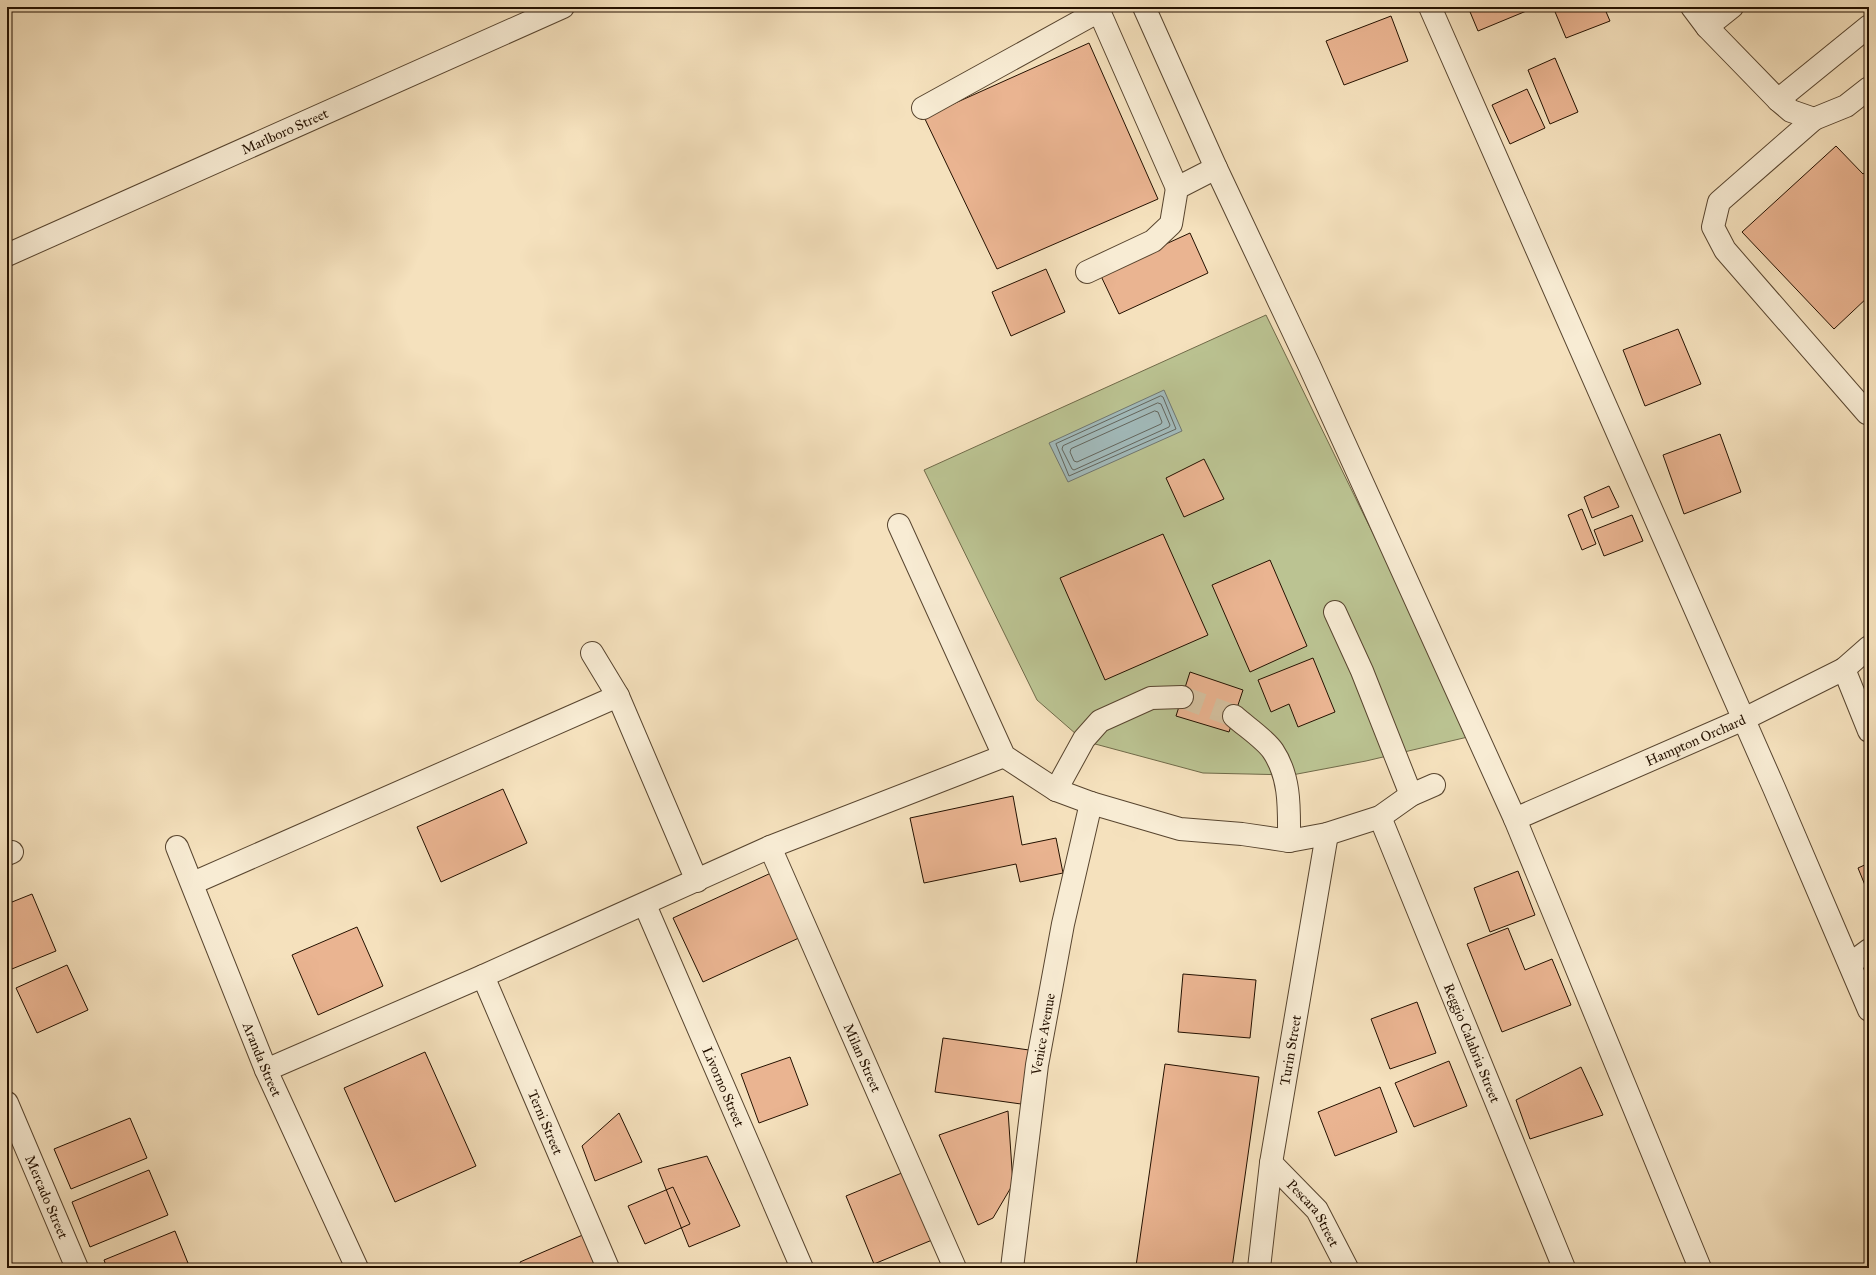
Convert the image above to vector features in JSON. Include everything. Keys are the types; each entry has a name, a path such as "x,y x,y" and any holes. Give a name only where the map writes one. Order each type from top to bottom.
{"street":[{"name":"Marlboro Street","path":"7,255 563,7"},
{"path":"1144,7 1216,168 1310,365 1514,819 1700,1268"},
{"path":"1430,7 1744,718 1869,1010"},
{"path":"1692,7 1708,27 1778,100 1791,111 1814,119"},
{"path":"1708,27 1732,7"},
{"path":"923,108 1102,9 1177,188 1170,224 1153,241 1087,272"},
{"path":"1778,100 1869,26"},
{"path":"1867,413 1725,250 1713,227 1719,202 1814,119 1846,106 1869,88"},
{"path":"1177,188 1216,168"},
{"path":"899,525 1004,756 1056,790 1091,803 1180,829 1242,834 1289,841 1326,834 1380,817 1411,795 1434,785"},
{"path":"1335,612 1362,671 1411,795"},
{"name":"Hampton Orchard","path":"1514,819 1744,718 1844,669 1869,647"},
{"path":"592,652 618,696 697,881"},
{"path":"1844,669 1869,731"},
{"path":"193,883 618,696"},
{"path":"1056,790 1084,739 1100,721 1151,698 1182,697"},
{"path":"1234,716 1272,750 1283,769 1289,795 1289,841"},
{"path":"266,1070 645,905 770,848 1004,756"},
{"name":"Venice Avenue","path":"1012,1268 1037,1065 1063,924 1091,803"},
{"name":"Reggio Calabria Street","path":"1380,817 1564,1268"},
{"name":"Turin Street","path":"1259,1268 1271,1163 1326,834"},
{"name":"Aranda Street","path":"177,847 193,883 266,1070 357,1268"},
{"name":"Milan Street","path":"770,848 955,1268"},
{"name":"Livorno Street","path":"645,905 802,1268"},
{"path":"1850,964 1869,950"},
{"name":"Terni Street","path":"483,976 608,1268"},
{"name":"Mercado Street","path":"7,1103 77,1268"},
{"name":"Pescara Street","path":"1271,1163 1317,1210 1347,1268"}],"green space":[{"path":"1266,315 1472,736 1366,761 1292,775 1203,773 1084,741 1037,700 924,470"}],"water":[{"path":"1164,390 1182,431 1068,482 1049,443"}],"building":[{"path":"1468,7 1536,7 1478,31"},
{"path":"1553,7 1604,7 1610,21 1566,38"},
{"path":"1391,16 1408,61 1344,85 1326,41"},
{"path":"1089,43 1158,199 997,269 924,117"},
{"path":"1555,58 1578,112 1550,124 1528,70"},
{"path":"1527,89 1545,128 1510,144 1492,105"},
{"path":"1836,146 1863,174 1869,169 1869,296 1834,329 1742,232"},
{"path":"1190,233 1208,273 1119,314 1100,274"},
{"path":"1046,269 1065,312 1011,336 992,292"},
{"path":"1678,329 1701,384 1645,406 1623,350"},
{"path":"1720,434 1741,492 1684,514 1663,455"},
{"path":"1204,459 1224,499 1184,517 1166,478"},
{"path":"1609,486 1619,507 1592,518 1584,497"},
{"path":"1582,509 1596,544 1582,550 1568,515"},
{"path":"1632,515 1643,541 1604,556 1594,530"},
{"path":"1163,534 1208,635 1105,680 1060,578"},
{"path":"1270,560 1307,646 1250,672 1212,585"},
{"path":"1313,658 1335,712 1298,727 1289,704 1271,712 1258,680"},
{"path":"1190,672 1243,690 1229,732 1176,716"},
{"path":"503,789 527,843 441,882 417,827"},
{"path":"1013,796 1022,845 1056,838 1063,873 1020,882 1016,864 924,883 910,818"},
{"path":"1869,863 1869,895 1858,868"},
{"path":"1518,871 1535,915 1490,932 1474,888"},
{"path":"771,873 801,937 703,982 673,918"},
{"path":"32,894 56,951 7,971 7,904"},
{"path":"357,927 383,986 318,1015 292,955"},
{"path":"1508,928 1525,970 1552,959 1571,1005 1502,1032 1467,944"},
{"path":"67,965 88,1010 37,1033 16,988"},
{"path":"1183,974 1256,980 1250,1038 1178,1032"},
{"path":"1417,1002 1436,1053 1390,1069 1371,1019"},
{"path":"943,1038 1029,1050 1021,1104 935,1092"},
{"path":"425,1052 476,1166 395,1202 344,1088"},
{"path":"790,1057 808,1105 759,1123 741,1074"},
{"path":"1449,1061 1467,1106 1414,1127 1395,1083"},
{"path":"1165,1064 1259,1077 1232,1268 1149,1268 1136,1266"},
{"path":"1581,1067 1603,1115 1530,1139 1516,1100"},
{"path":"1380,1087 1397,1132 1335,1156 1318,1112"},
{"path":"1008,1111 1013,1184 993,1218 978,1225 939,1135"},
{"path":"619,1113 642,1162 595,1181 582,1146"},
{"path":"130,1118 147,1158 71,1189 54,1149"},
{"path":"707,1156 740,1226 689,1247 658,1169"},
{"path":"149,1170 168,1215 90,1247 72,1202"},
{"path":"909,1170 937,1238 874,1264 846,1196"},
{"path":"673,1187 690,1224 645,1244 628,1206"},
{"path":"175,1231 190,1268 107,1268 104,1260"},
{"path":"585,1234 600,1268 522,1268 520,1262"}],"tunnel":[{"path":"1182,697 1234,716"}]}
